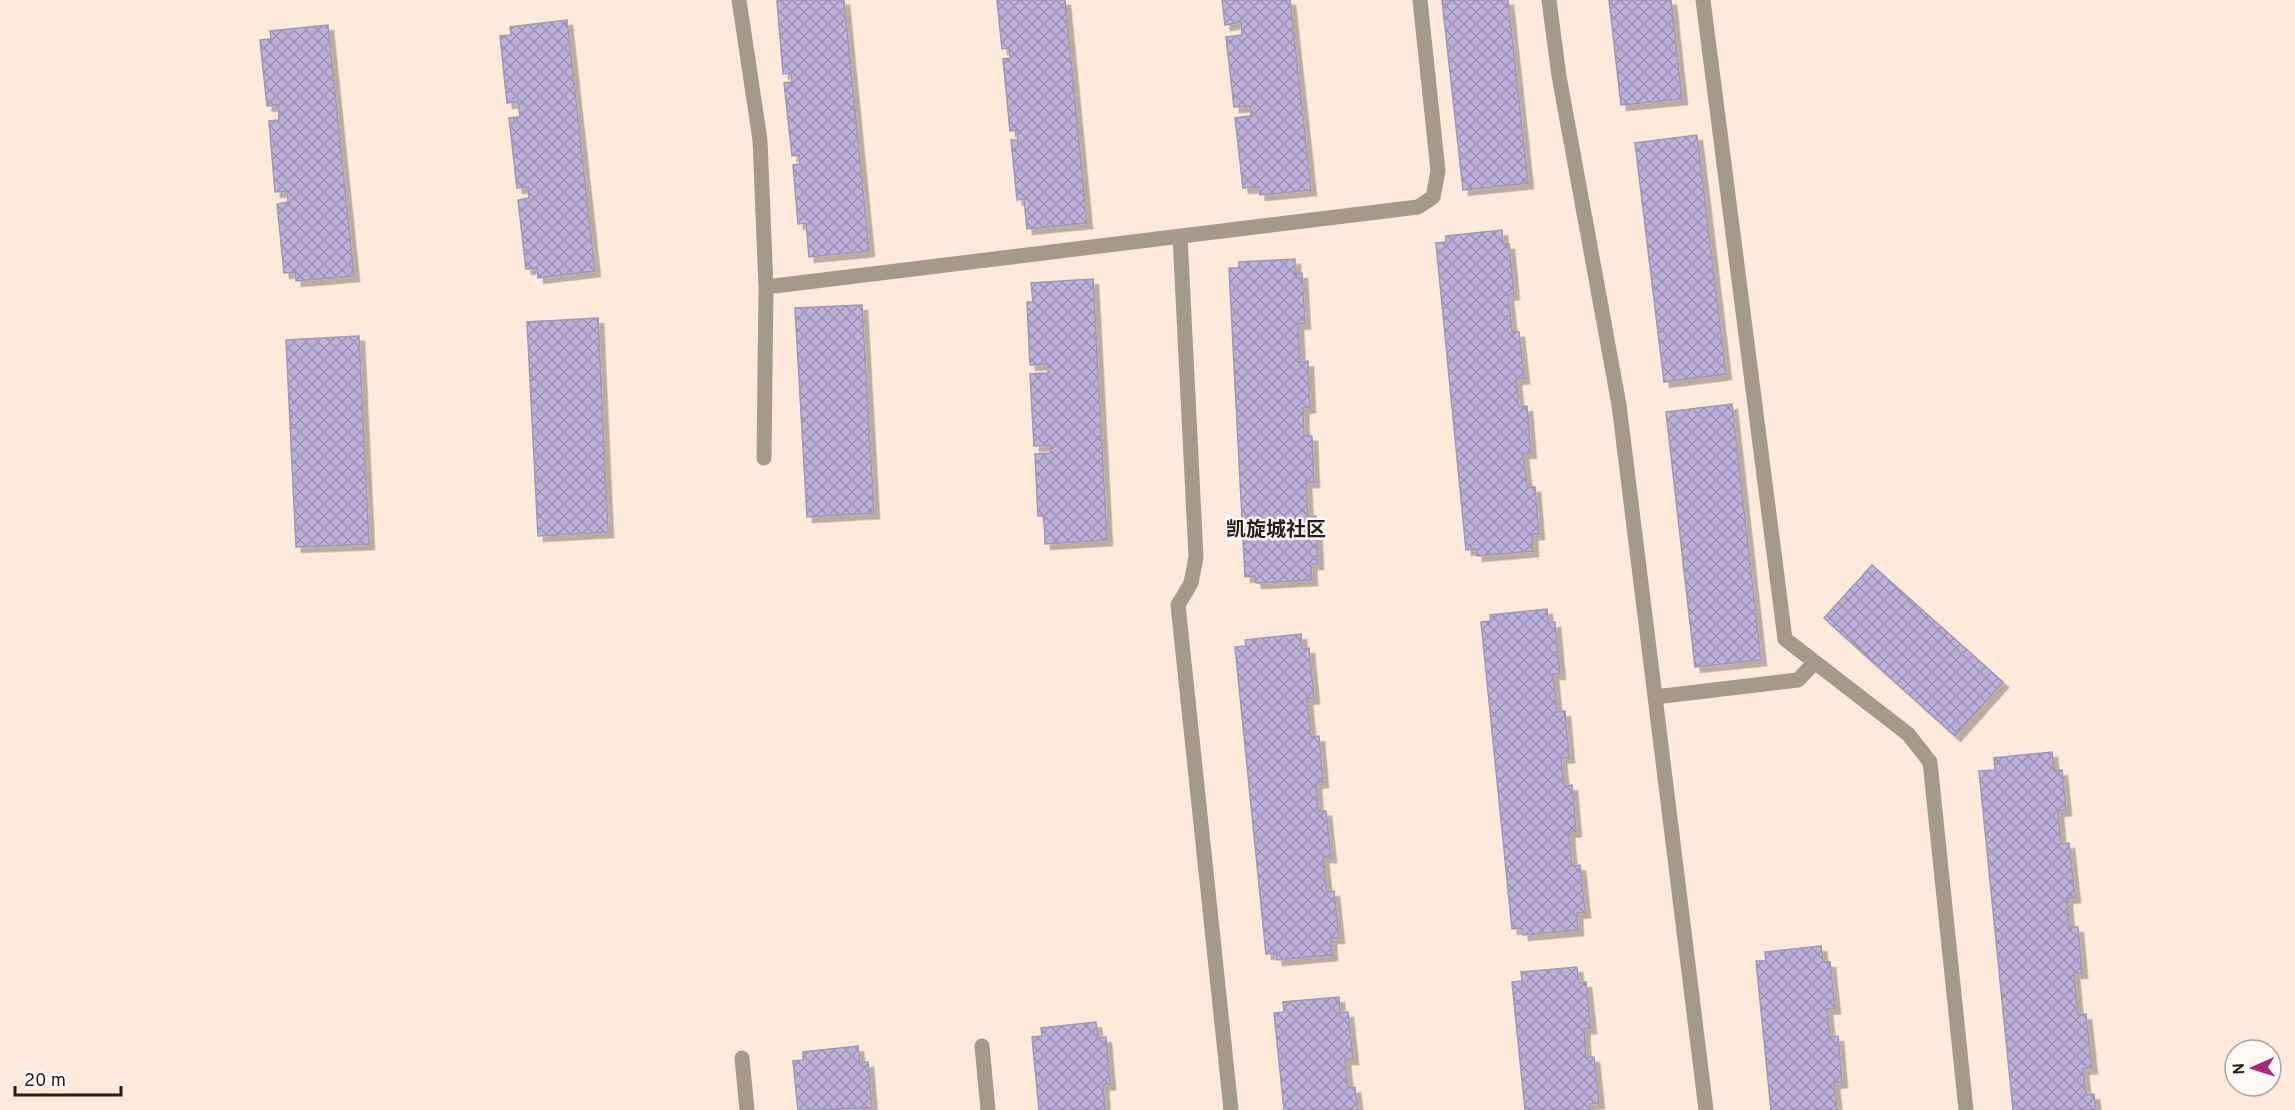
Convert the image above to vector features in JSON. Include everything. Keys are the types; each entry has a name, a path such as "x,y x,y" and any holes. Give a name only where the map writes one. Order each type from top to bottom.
{"lane":[{"path":"739,0 760,140 766,287 764,458"},
{"path":"766,287 1418,207 1433,197 1438,171 1420,0"},
{"path":"1549,0 1559,76 1619,405 1706,1110"},
{"path":"1703,0 1785,639 1908,734 1930,762 1966,1110"},
{"path":"1180,236 1196,557 1191,583 1178,605 1231,1110"},
{"path":"1655,697 1798,680 1815,662"},
{"path":"982,1046 988,1110"},
{"path":"742,1058 747,1110"}],"building":[{"path":"844,0 869,251 809,257 806,223 798,224 793,165 800,164 799,155 792,156 784,83 792,82 791,73 783,74 777,1"},
{"path":"997,0 1065,0 1087,223 1027,229 1024,199 1017,200 1011,140 1018,140 1017,130 1010,131 1003,59 1010,58 1009,48 1002,49"},
{"path":"1222,0 1290,0 1311,190 1260,195 1259,187 1243,188 1235,118 1251,116 1250,106 1234,107 1226,37 1242,35 1241,22 1225,25"},
{"path":"1442,0 1508,0 1528,183 1463,190"},
{"path":"1609,0 1671,0 1682,99 1621,105"},
{"path":"567,20 595,271 538,278 537,268 526,269 518,200 529,198 528,187 517,188 509,118 520,117 518,101 507,103 500,36 511,35 510,27"},
{"path":"328,25 354,276 296,281 295,272 284,273 277,204 288,202 287,191 275,192 269,121 279,120 278,105 267,106 260,40 271,39 270,31"},
{"path":"1697,135 1726,374 1664,382 1635,143"},
{"path":"1502,230 1503,244 1509,244 1514,294 1508,295 1512,332 1519,332 1524,378 1516,379 1519,407 1527,406 1531,453 1523,453 1527,487 1535,487 1539,534 1532,534 1533,551 1477,556 1476,549 1466,550 1436,243 1446,242 1446,236"},
{"path":"1295,259 1295,273 1302,273 1305,323 1298,324 1300,362 1308,361 1310,407 1303,408 1304,436 1312,436 1314,482 1306,482 1308,517 1316,516 1318,564 1311,564 1312,580 1256,583 1255,576 1245,577 1229,268 1239,268 1239,262"},
{"path":"1093,279 1107,540 1045,544 1044,516 1038,516 1035,454 1051,453 1050,445 1034,446 1030,374 1048,373 1048,364 1030,365 1027,302 1033,302 1031,283"},
{"path":"862,305 874,513 807,517 795,308"},
{"path":"598,318 608,532 538,536 527,322"},
{"path":"359,336 369,544 296,547 286,340"},
{"path":"1732,404 1761,660 1695,667 1666,412"},
{"path":"1872,565 2003,682 1955,736 1824,618"},
{"path":"1547,609 1548,623 1555,622 1560,674 1553,674 1557,712 1565,711 1569,757 1561,758 1564,786 1572,785 1576,831 1569,832 1572,866 1580,865 1585,912 1577,913 1578,930 1523,935 1522,928 1512,929 1481,622 1491,621 1490,615"},
{"path":"1301,634 1302,649 1309,648 1314,698 1307,699 1311,737 1319,736 1323,782 1316,783 1318,811 1326,811 1331,857 1323,857 1327,892 1334,891 1339,938 1331,938 1332,955 1277,960 1276,953 1266,954 1235,647 1246,646 1245,640"},
{"path":"2052,752 2054,771 2062,770 2066,810 2058,811 2061,844 2069,843 2075,897 2067,898 2069,927 2078,927 2082,973 2074,973 2078,1015 2086,1014 2092,1068 2083,1069 2086,1095 2094,1094 2096,1110 2013,1110 1979,771 1995,770 1994,758"},
{"path":"1821,946 1823,962 1830,962 1835,1008 1827,1009 1830,1037 1838,1036 1842,1082 1834,1083 1837,1110 1771,1110 1756,961 1766,961 1765,952"},
{"path":"1577,967 1579,983 1586,982 1591,1028 1584,1029 1586,1057 1594,1057 1599,1103 1590,1104 1591,1110 1525,1110 1512,982 1522,981 1521,972"},
{"path":"1339,997 1340,1013 1348,1012 1353,1059 1345,1059 1348,1088 1355,1087 1358,1110 1284,1110 1274,1013 1284,1012 1283,1002"},
{"path":"1096,1022 1098,1038 1106,1037 1110,1084 1103,1085 1105,1110 1039,1110 1032,1037 1042,1036 1041,1028"},
{"path":"858,1046 860,1063 868,1062 872,1108 798,1110 793,1061 803,1060 803,1052"}],"district":[{"name":"凯旋城社区","path":"1276,529"}]}
